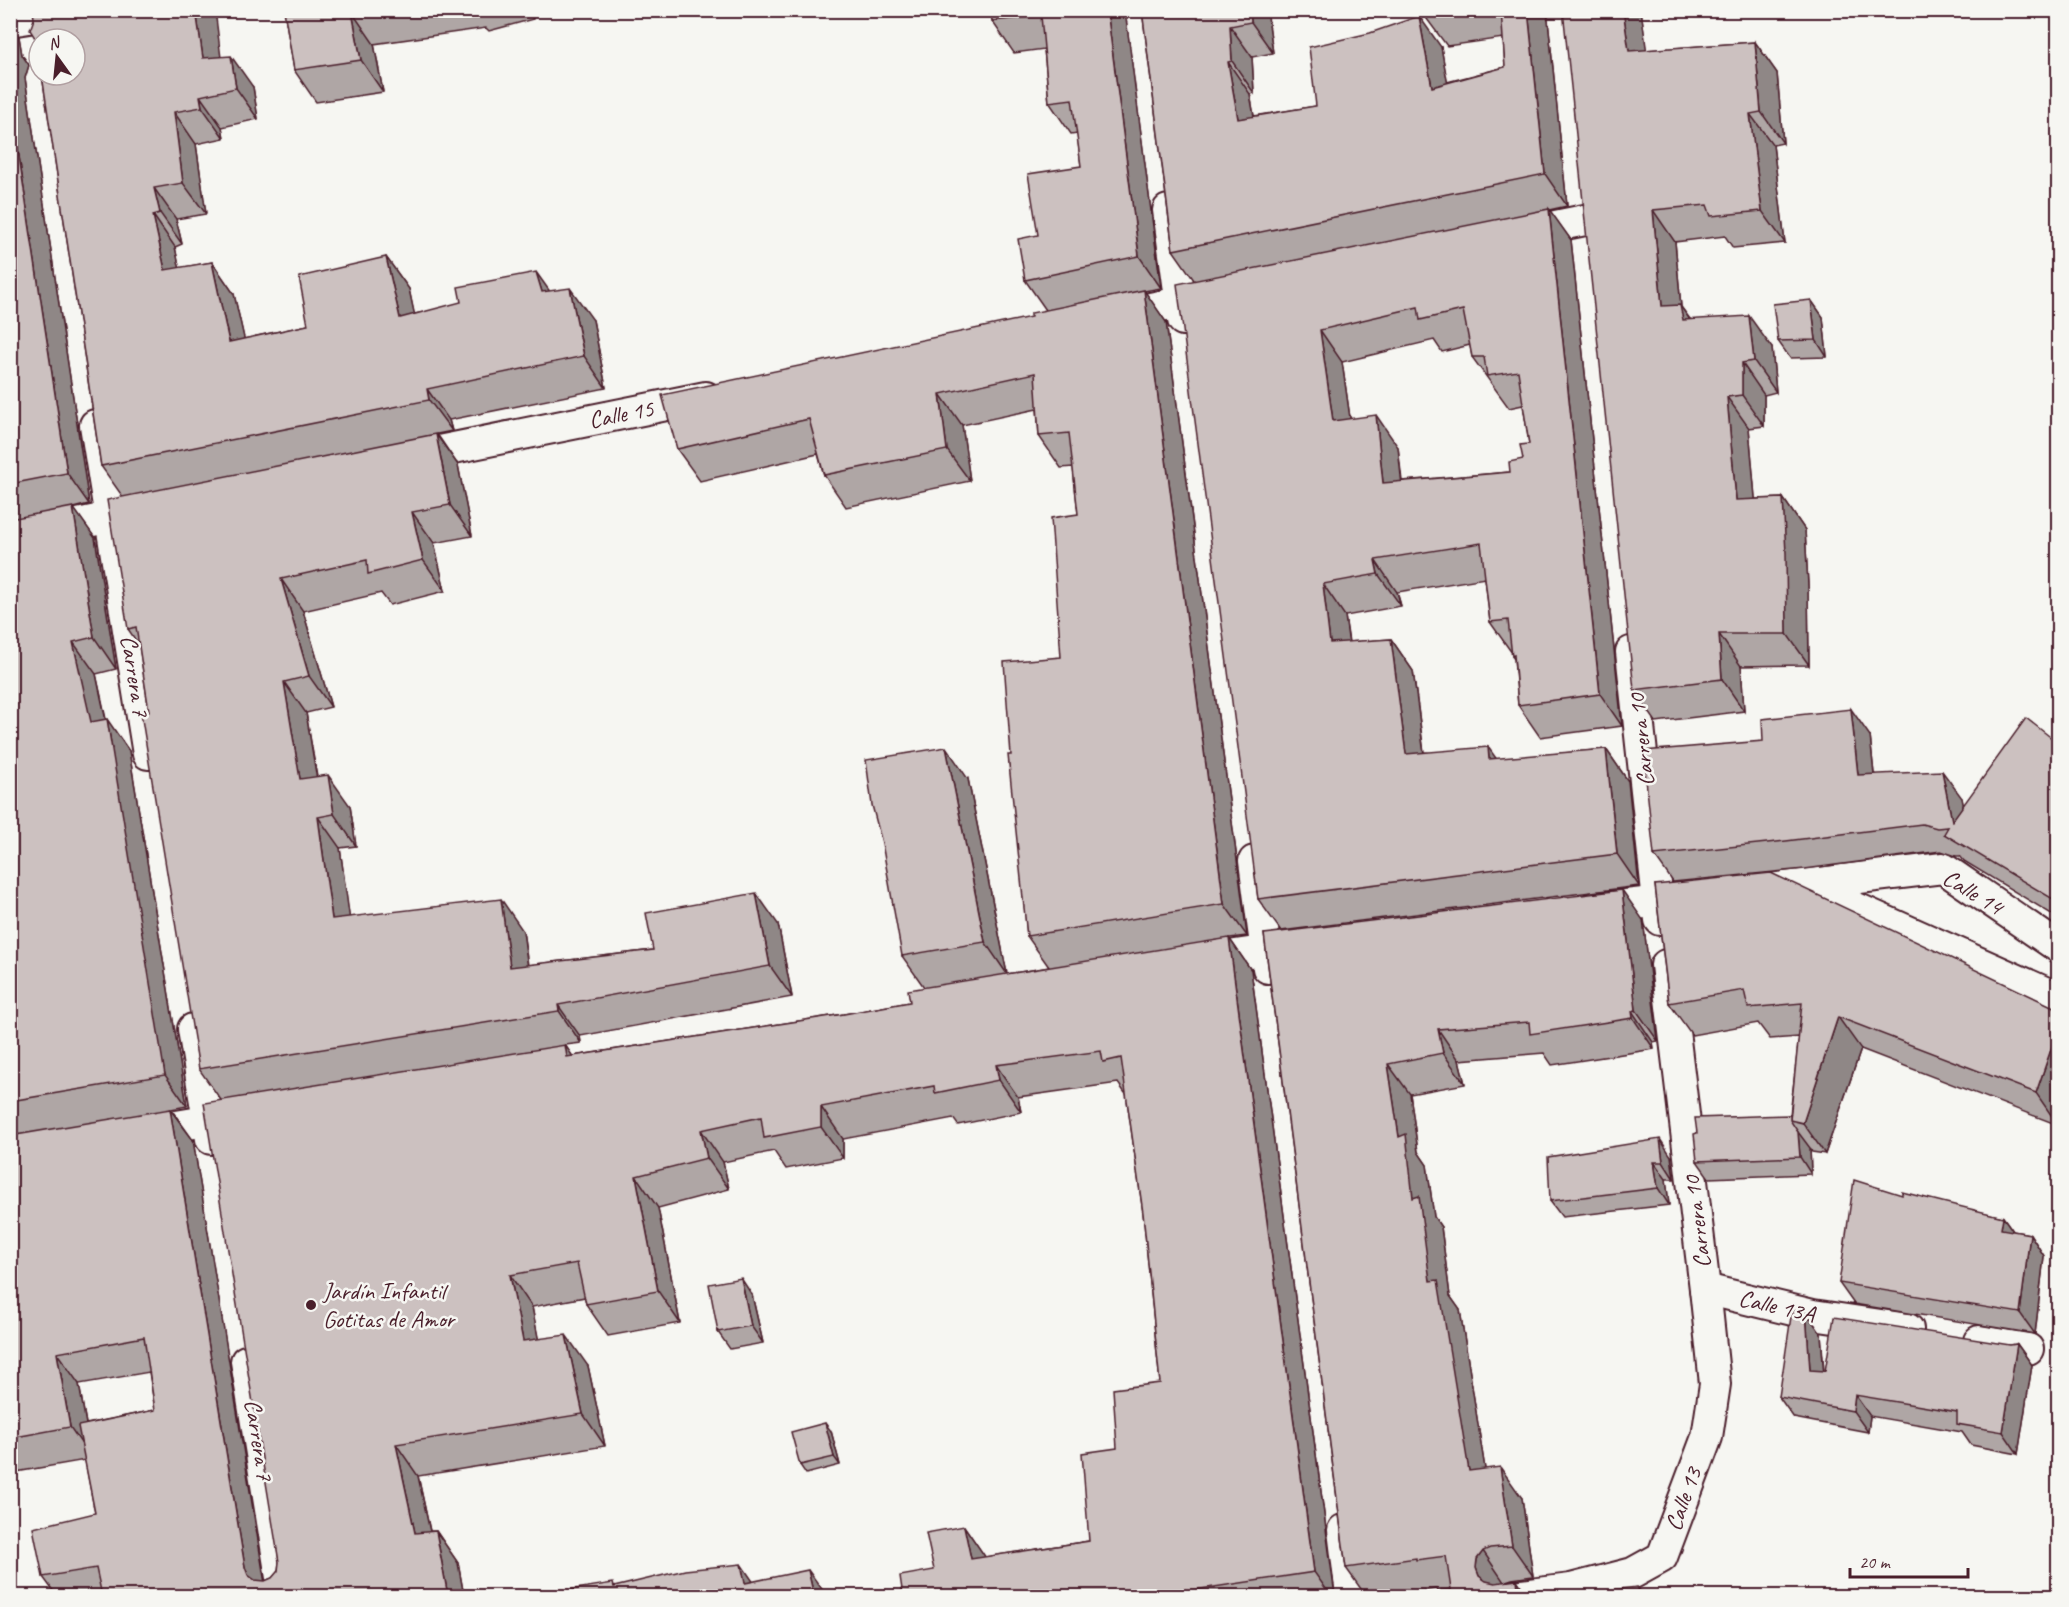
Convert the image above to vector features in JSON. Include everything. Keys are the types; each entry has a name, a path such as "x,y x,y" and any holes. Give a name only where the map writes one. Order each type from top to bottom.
{"street":[{"path":"29,23 79,10"},
{"path":"1165,185 1187,349"},
{"path":"1493,239 1585,220"},
{"path":"1088,321 1250,288"},
{"name":"Calle 15","path":"377,464 738,391"},
{"name":"Carrera 7","path":"92,401 152,778"},
{"path":"10,538 179,504"},
{"name":"Carrera 10","path":"1629,631 1658,901 1706,1289"},
{"path":"1250,832 1272,997"},
{"name":"Calle 14","path":"1563,912 1807,886 1943,868 2058,947"},
{"name":"Calle 14","path":"1807,886 2058,998"},
{"path":"1172,965 1337,941"},
{"path":"189,1002 216,1167"},
{"path":"115,1136 279,1109"},
{"name":"Calle 13A","path":"1706,1289 1813,1315 2028,1348"},
{"name":"Calle 13","path":"1514,1596 1570,1589 1633,1573 1662,1557 1707,1437 1715,1384 1706,1289"},
{"name":"Carrera 7","path":"241,1329 284,1596"},
{"path":"1339,1502 1351,1596"}],"building":[{"path":"33,10 196,10 203,58 231,56 236,88 200,96 202,107 174,112 183,183 154,188 160,213 153,215 165,270 212,262 229,342 308,325 299,277 386,257 400,318 461,302 458,287 536,272 542,292 570,288 584,356 427,389 429,400 101,466 44,87 87,87 87,27 31,27 34,19"},
{"path":"284,10 362,10 352,12 361,60 294,70"},
{"path":"991,10 1107,10 1139,256 1025,280 1018,239 1038,235 1028,174 1081,166 1072,99 1049,102 1041,16 992,21"},
{"path":"1142,10 1250,10 1251,22 1230,26 1232,61 1228,62 1238,119 1316,106 1309,47 1370,33 1419,16 1432,87 1505,67 1501,10 1528,10 1545,174 1173,250"},
{"path":"1424,10 1454,10 1424,15"},
{"path":"1563,10 1623,10 1629,51 1755,42 1761,112 1750,114 1762,211 1711,216 1707,205 1653,210 1662,306 1680,305 1683,320 1749,316 1754,361 1742,363 1742,395 1727,397 1736,500 1783,498 1787,634 1719,634 1722,679 1634,690"},
{"path":"10,97 67,473 10,484"},
{"path":"1549,209 1600,694 1518,705 1514,655 1512,656 1508,620 1490,622 1481,543 1375,560 1378,574 1323,584 1330,643 1391,639 1406,754 1488,747 1489,759 1606,749 1617,854 1258,899 1177,284","holes":["1418,307 1420,320 1463,310 1472,357 1484,357 1487,376 1518,371 1529,444 1520,445 1523,459 1509,462 1510,472 1383,483 1376,415 1333,421 1320,330"]},
{"path":"1144,290 1224,904 1027,936 1008,755 1011,755 1004,662 1061,657 1051,518 1078,514 1069,433 1039,436 1035,373 940,394 947,450 824,475 809,419 677,449 662,395 1031,317 1031,313"},
{"path":"1811,300 1816,340 1778,341 1773,304"},
{"path":"436,434 450,505 412,512 423,560 368,574 367,560 281,579 309,676 284,682 300,779 328,775 334,814 318,817 332,919 501,899 510,967 653,950 646,913 756,893 770,966 558,1005 559,1011 199,1069 141,713 149,711 136,627 128,629 107,500"},
{"path":"73,507 94,637 73,642 91,722 107,719 165,1075 10,1101 10,519"},
{"path":"1851,709 1858,775 1942,771 1952,821 2026,718 2058,743 2058,902 1944,834 1948,827 1937,828 1922,824 1654,855 1643,751 1763,741 1762,719"},
{"path":"946,747 985,942 902,956 882,843 872,805 866,760"},
{"path":"1771,873 2058,1009 2058,1029 2036,1093 1838,1017 1803,1123 1790,1120 1802,1003 1748,1008 1744,990 1669,1003 1655,885"},
{"path":"1622,890 1636,1010 1632,1011 1633,1018 1530,1034 1529,1022 1438,1029 1443,1053 1388,1064 1399,1137 1406,1134 1413,1198 1419,1196 1430,1281 1438,1280 1469,1471 1500,1467 1512,1546 1483,1551 1477,1559 1476,1568 1479,1576 1486,1581 1495,1583 1517,1580 1519,1596 1452,1596 1446,1556 1346,1568 1264,934"},
{"path":"1229,938 1314,1572 1154,1596 903,1596 900,1576 934,1570 926,1533 964,1526 971,1559 1089,1541 1082,1453 1117,1448 1113,1389 1160,1383 1143,1213 1121,1058 1103,1062 1101,1051 996,1065 999,1080 935,1093 934,1086 821,1107 821,1127 764,1138 761,1117 701,1130 707,1158 636,1176 658,1291 586,1304 577,1263 510,1275 523,1341 566,1335 583,1414 396,1444 415,1533 436,1531 448,1596 102,1596 96,1568 43,1577 33,1528 95,1513 78,1426 155,1410 144,1337 57,1353 70,1427 10,1438 10,1136 170,1109 245,1567 248,1575 255,1580 265,1581 272,1578 278,1571 279,1562 204,1103 565,1045 567,1057 844,1014 910,1002 908,990"},
{"path":"1790,1115 1790,1120 1798,1132 1800,1157 1697,1161 1695,1118"},
{"path":"1660,1139 1663,1162 1654,1162 1658,1188 1550,1201 1548,1157"},
{"path":"1854,1180 1902,1195 1902,1192 2003,1217 2001,1229 2030,1234 2020,1313 1839,1283"},
{"path":"741,1278 751,1326 718,1332 709,1284"},
{"path":"1792,1310 1806,1312 1810,1370 1825,1371 1834,1317 2010,1345 2017,1344 2003,1432 1957,1424 1957,1412 1855,1395 1853,1411 1779,1397"},
{"path":"825,1423 834,1457 800,1465 791,1432"},
{"path":"741,1564 745,1583 808,1570 814,1596 557,1596 556,1592 613,1583 614,1587 685,1570"},
{"path":"1637,1587 1638,1596 1537,1596 1583,1591 1583,1593"}],"place":[{"name":"Jardín Infantil Gotitas de Amor","path":"311,1305"}]}
